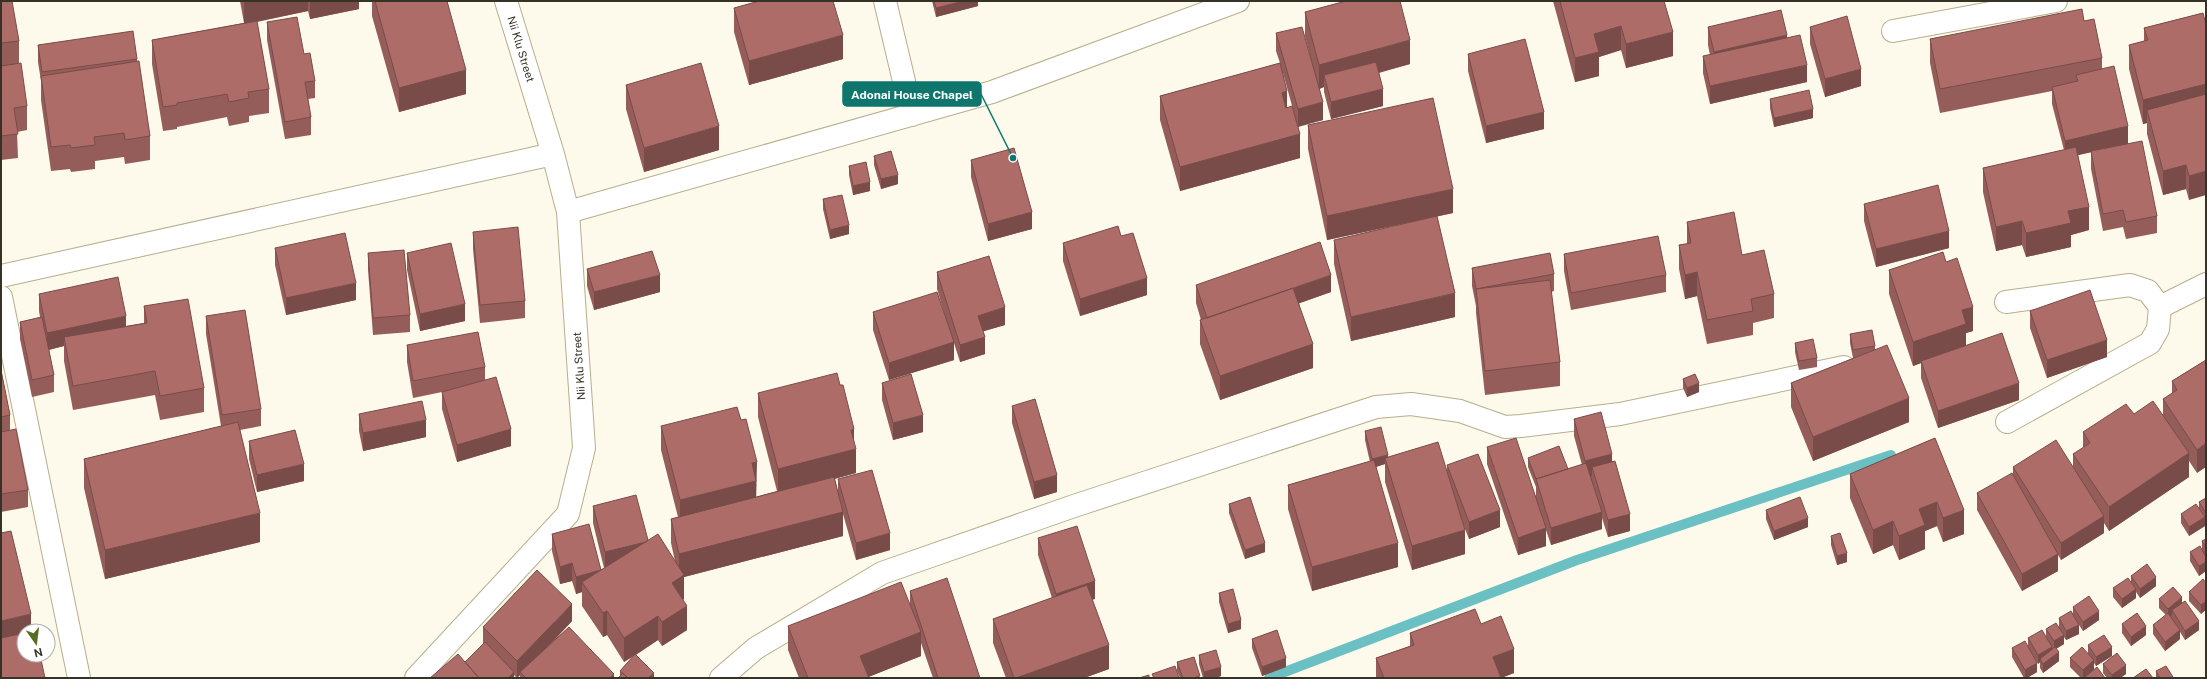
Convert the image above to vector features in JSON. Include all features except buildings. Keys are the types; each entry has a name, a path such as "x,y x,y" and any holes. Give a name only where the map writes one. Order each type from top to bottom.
{"street":[{"name":"Nii Klu Street","path":"416,678 568,514 584,448 568,212 553,154 506,1"},
{"path":"885,1 912,115"},
{"path":"568,212 992,92 1238,1"},
{"path":"1893,31 2056,1"},
{"path":"1,276 553,154"},
{"path":"2160,307 2206,284"},
{"path":"2006,302 2130,285 2148,291 2160,307 2158,329 2150,343 2007,422"},
{"path":"1,297 79,678"},
{"path":"721,678 756,648 882,573 1074,506 1376,407 1411,404 1460,412 1504,427 1521,426 1620,414 1863,363"}],"waterway":[{"path":"1269,678 1577,560 1891,455"}],"place":[{"name":"Adonai House Chapel","path":"1013,158"}]}
